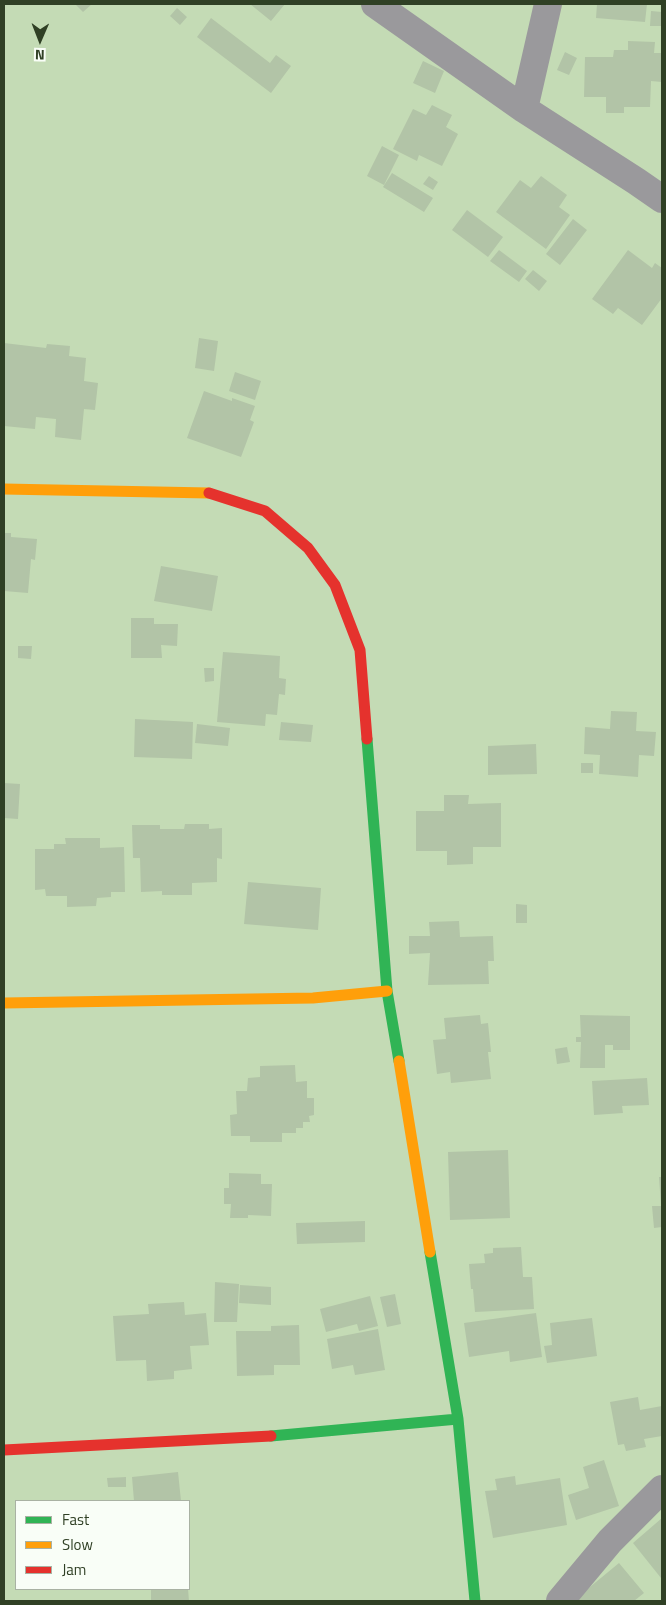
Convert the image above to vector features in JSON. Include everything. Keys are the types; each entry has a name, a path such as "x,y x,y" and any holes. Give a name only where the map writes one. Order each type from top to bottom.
{"street":[{"path":"375,4 524,109 636,180 662,199"},
{"path":"524,109 548,4"},
{"path":"4,489 206,492 265,511 308,548 335,586 360,650 387,991 458,1419 475,1601"},
{"path":"4,1003 313,998 387,991"},
{"path":"4,1450 285,1436 458,1419"},
{"path":"560,1601 610,1541 662,1489"}],"building":[{"path":"75,4 92,4 83,12"},
{"path":"250,4 285,4 271,21"},
{"path":"597,4 647,4 645,22 596,18"},
{"path":"177,8 187,17 180,25 170,16"},
{"path":"651,11 662,12 662,26 650,26"},
{"path":"211,18 270,63 276,55 291,66 271,93 197,37"},
{"path":"628,41 655,42 654,53 662,53 662,82 651,81 650,107 624,107 624,113 606,113 606,97 584,97 585,57 613,57 614,50 628,50"},
{"path":"565,52 577,58 569,75 557,70"},
{"path":"423,61 444,71 435,93 413,83"},
{"path":"432,105 452,115 446,127 458,134 442,166 419,155 417,161 393,149 413,109 426,115"},
{"path":"382,146 399,155 384,185 367,176"},
{"path":"392,173 433,198 424,212 383,187"},
{"path":"429,176 438,182 433,190 423,184"},
{"path":"541,176 567,195 559,207 570,215 546,249 496,212 520,180 531,188"},
{"path":"467,210 503,237 488,257 452,230"},
{"path":"573,219 587,230 560,265 546,254"},
{"path":"499,250 527,271 519,282 490,261"},
{"path":"628,250 652,268 655,263 662,268 662,298 642,325 618,308 613,314 592,299"},
{"path":"533,270 547,281 539,291 525,279"},
{"path":"199,338 218,341 214,371 195,368"},
{"path":"4,343 46,348 47,344 70,346 69,356 86,358 84,381 98,383 95,410 84,409 81,440 55,437 56,419 36,417 35,429 4,426"},
{"path":"235,372 261,381 255,400 229,391"},
{"path":"204,391 232,401 232,398 255,406 250,420 254,422 241,457 187,438"},
{"path":"4,533 11,533 11,537 37,539 35,560 31,559 28,593 4,591"},
{"path":"161,566 218,576 212,611 154,601"},
{"path":"131,618 154,618 154,624 178,624 177,646 161,645 162,658 131,658"},
{"path":"18,646 32,646 31,659 18,658"},
{"path":"223,652 280,656 279,678 286,679 285,695 279,694 277,715 266,714 265,726 217,722"},
{"path":"204,668 214,668 214,681 205,682"},
{"path":"611,711 637,712 636,731 656,732 654,756 639,755 638,777 599,774 600,755 584,754 585,727 610,729"},
{"path":"135,719 193,722 192,759 134,757"},
{"path":"281,722 313,725 311,742 279,740"},
{"path":"197,724 230,728 228,746 195,743"},
{"path":"536,744 537,774 488,775 488,746"},
{"path":"581,763 593,763 593,773 581,773"},
{"path":"4,783 20,784 18,819 4,818"},
{"path":"444,795 469,795 468,804 501,803 501,847 473,847 473,864 447,865 447,851 416,851 416,811 444,811"},
{"path":"185,824 209,824 209,829 222,828 222,859 217,858 217,882 192,883 192,895 162,895 162,891 141,892 140,858 133,858 132,825 160,825 160,829 184,829"},
{"path":"65,838 100,838 100,848 124,847 125,892 111,892 111,897 97,898 96,906 67,907 67,896 46,896 45,889 35,890 35,849 54,849 54,844 66,844"},
{"path":"248,882 321,888 318,930 244,924"},
{"path":"516,904 527,905 527,923 516,923"},
{"path":"459,921 460,937 493,936 494,961 488,961 489,984 428,985 430,953 409,954 409,936 430,936 429,922"},
{"path":"480,1015 481,1024 488,1023 491,1052 488,1052 491,1079 451,1083 450,1072 437,1074 433,1040 446,1039 444,1018"},
{"path":"580,1015 630,1016 630,1050 613,1050 613,1045 605,1045 605,1068 580,1068 581,1042 576,1042 576,1037 581,1037"},
{"path":"567,1047 570,1062 557,1064 555,1049"},
{"path":"295,1065 296,1082 307,1081 307,1098 314,1098 314,1115 309,1116 310,1122 303,1122 303,1128 296,1128 296,1133 282,1133 282,1142 250,1142 250,1136 231,1136 230,1115 237,1114 236,1091 247,1091 248,1078 260,1077 260,1066"},
{"path":"647,1078 649,1105 622,1106 623,1113 594,1115 592,1081"},
{"path":"508,1150 510,1218 450,1220 448,1152"},
{"path":"229,1173 261,1174 261,1184 272,1184 271,1216 248,1215 248,1218 230,1218 231,1204 224,1204 224,1188 229,1188"},
{"path":"659,1177 662,1177 662,1227 654,1228 652,1206 661,1206"},
{"path":"365,1221 365,1242 297,1244 296,1223"},
{"path":"521,1247 523,1277 532,1277 534,1309 475,1312 469,1264 485,1263 484,1254 493,1253 493,1248"},
{"path":"215,1282 239,1284 237,1322 214,1322"},
{"path":"240,1285 271,1287 271,1305 239,1303"},
{"path":"395,1294 401,1324 387,1327 380,1297"},
{"path":"370,1296 378,1326 359,1331 357,1324 326,1332 320,1309"},
{"path":"184,1302 185,1315 206,1313 209,1345 190,1346 192,1369 174,1371 174,1379 147,1381 146,1360 116,1361 113,1316 149,1314 148,1304"},
{"path":"536,1313 542,1357 510,1362 509,1351 469,1357 464,1323"},
{"path":"592,1318 597,1356 547,1363 544,1346 552,1345 550,1323"},
{"path":"299,1325 300,1365 274,1365 274,1375 237,1376 236,1331 271,1331 271,1326"},
{"path":"378,1329 385,1370 355,1375 353,1365 332,1369 327,1339"},
{"path":"638,1397 640,1410 662,1406 662,1436 644,1439 646,1447 626,1451 624,1444 618,1445 610,1402"},
{"path":"604,1460 619,1506 576,1520 568,1495 589,1488 583,1467"},
{"path":"178,1472 181,1500 134,1500 132,1477"},
{"path":"515,1476 516,1485 560,1478 567,1525 493,1538 485,1491 497,1490 495,1479"},
{"path":"126,1477 126,1487 108,1487 107,1478"},
{"path":"662,1518 662,1577 661,1578 633,1543"},
{"path":"619,1563 644,1593 634,1601 573,1601"},
{"path":"151,1590 188,1590 189,1601 151,1601"}],"traffic: fast":[{"path":"367,739 387,991 399,1061"},
{"path":"430,1252 458,1419 475,1601"},
{"path":"271,1436 458,1419"}],"traffic: slow":[{"path":"4,489 209,493"},
{"path":"4,1003 313,998 387,991"},
{"path":"399,1061 430,1252"}],"traffic: jam":[{"path":"209,493 265,511 308,548 335,585 360,650 367,739"},
{"path":"4,1450 271,1436"}]}
